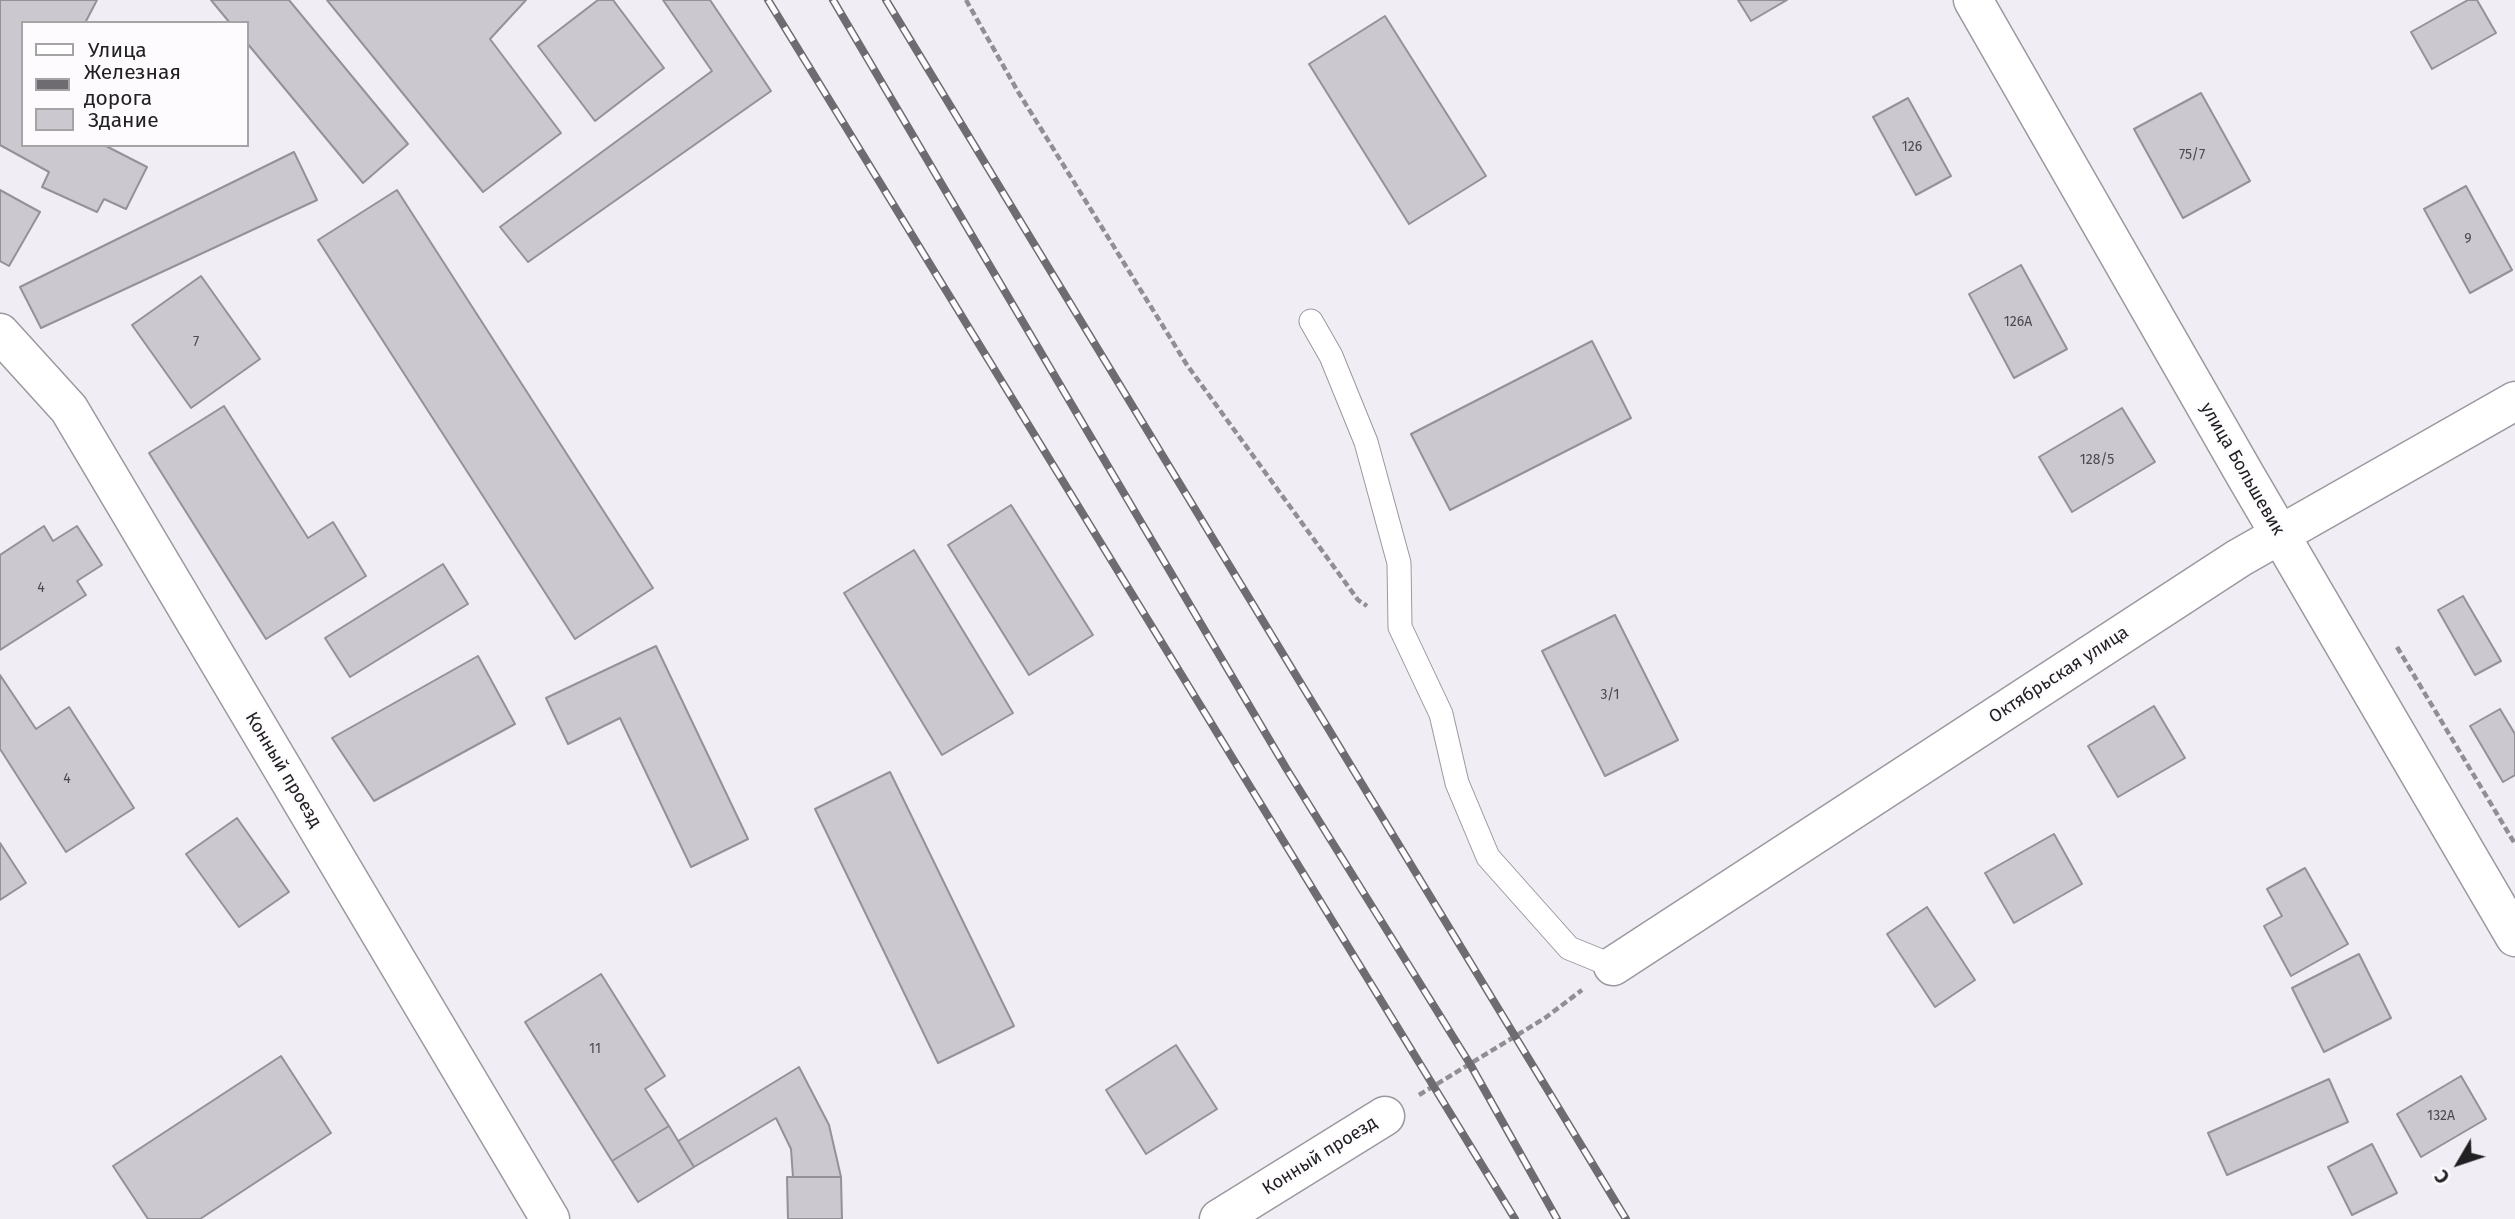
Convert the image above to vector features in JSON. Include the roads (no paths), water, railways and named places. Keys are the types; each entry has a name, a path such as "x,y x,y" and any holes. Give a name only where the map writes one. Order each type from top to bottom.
{"street":[{"name":"улица Большевик","path":"1973,0 2515,937"},
{"name":"Конный проезд","path":"0,333 69,409 550,1219"},
{"name":"Октябрьская улица","path":"1613,966 2280,533 2515,401"},
{"name":"Конный проезд","path":"1219,1219 1385,1116"}],"lane":[{"path":"1311,321 1331,356 1366,442 1399,563 1400,627 1441,714 1457,783 1488,857 1569,948 1613,966"}],"railway":[{"path":"768,0 1515,1219"},
{"path":"833,0 1286,768 1470,1064 1557,1219"},
{"path":"886,0 1626,1219"}]}
